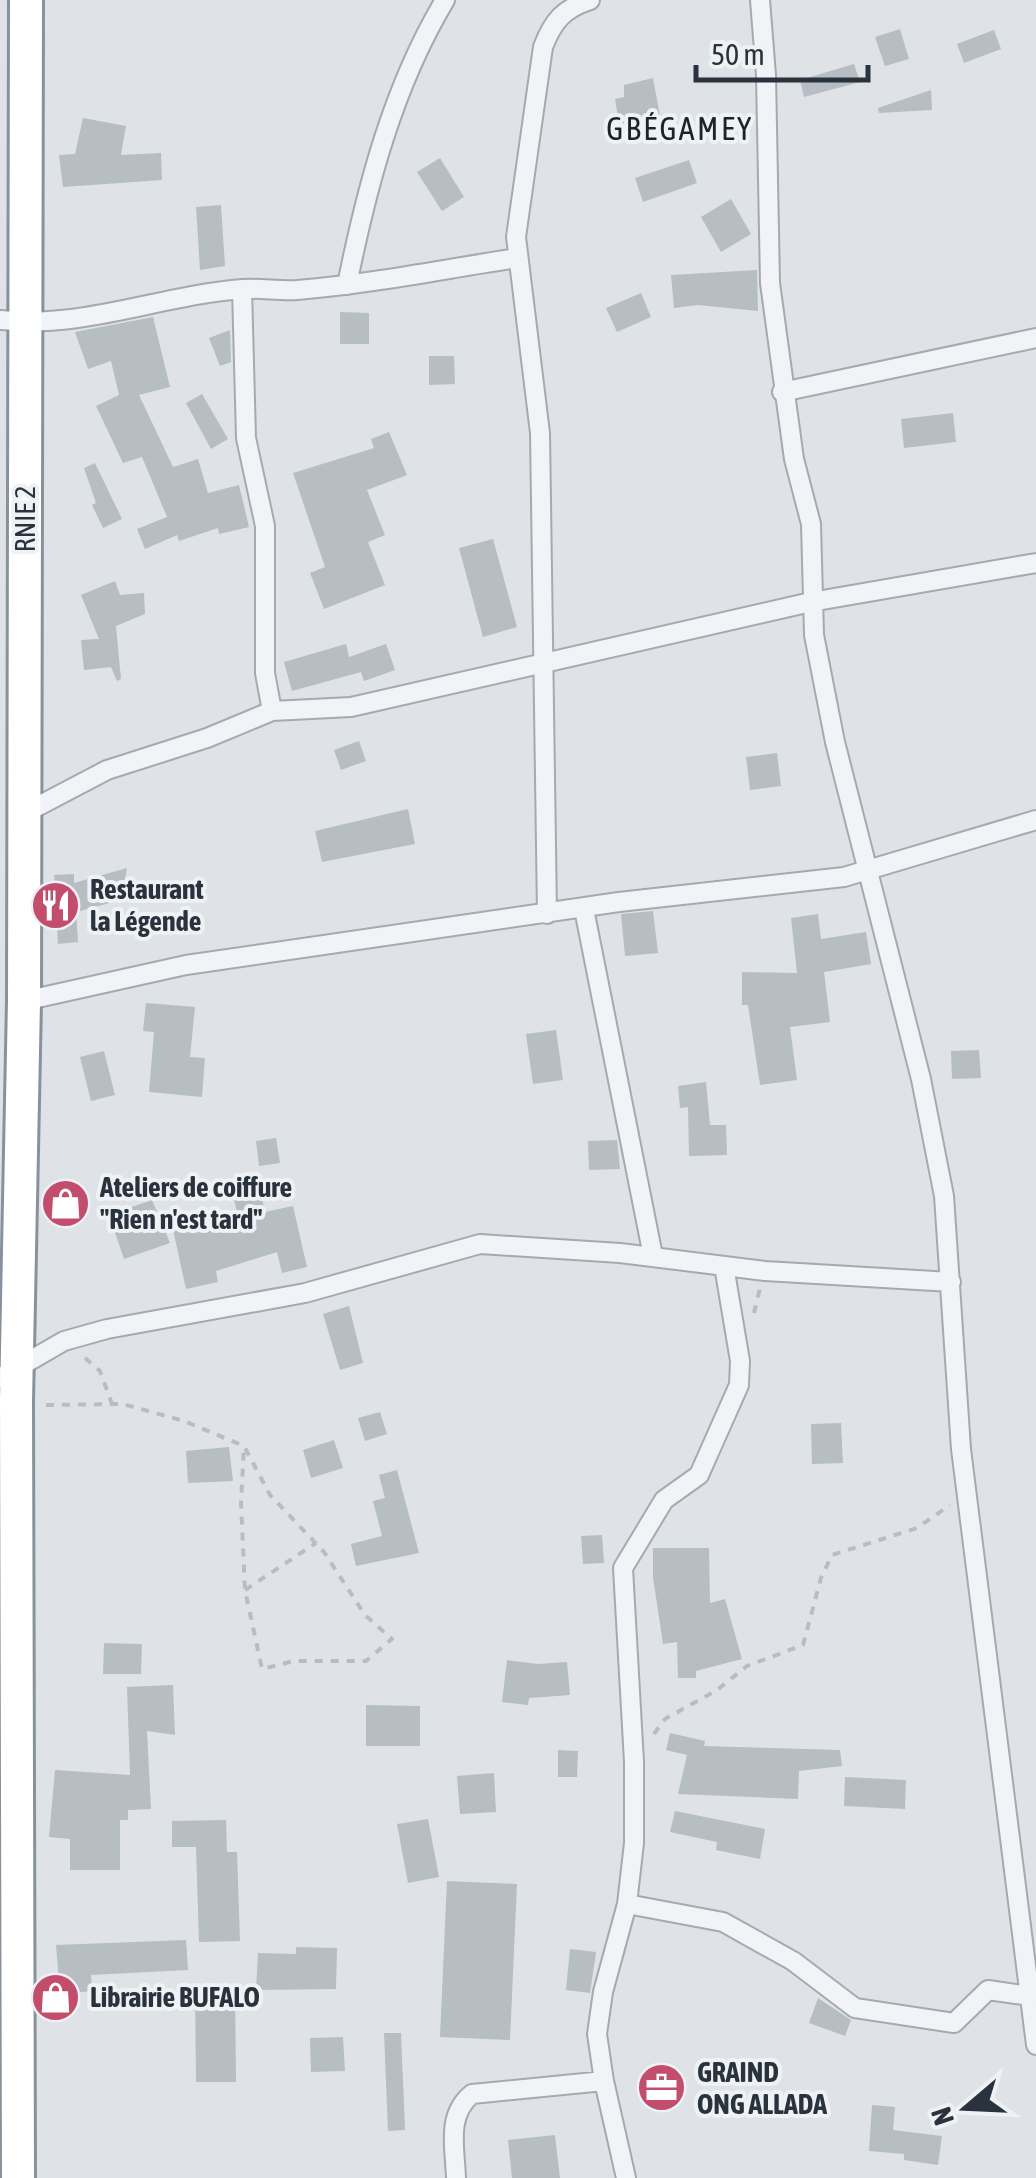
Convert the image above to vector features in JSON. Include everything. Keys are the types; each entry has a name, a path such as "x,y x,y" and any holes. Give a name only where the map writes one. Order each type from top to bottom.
{"highway":[{"name":"RNIE 2","path":"18,2178 11,1383 24,1001 24,813 13,322 26,0"}],"street":[{"path":"347,284 358,230 393,109 419,44 445,0"},
{"path":"547,914 540,433 518,258 520,206 543,47 553,23 570,7 590,0"},
{"path":"760,0 770,282 782,392 811,524 811,602 835,742 925,1098 944,1196 961,1449 1036,2045"},
{"path":"13,322 76,320 242,289 292,290 347,284 518,258"},
{"path":"242,289 246,438 265,526 265,673 272,710"},
{"path":"782,392 1036,338"},
{"path":"24,813 106,770 207,738 272,710 350,707 811,602 1036,562"},
{"path":"24,1001 186,965 472,922 869,872 1036,820"},
{"path":"584,909 653,1256"},
{"path":"11,1383 64,1342 168,1316 305,1292 480,1244 952,1282"},
{"path":"626,2178 597,2034 627,1904 634,1843 624,1568 664,1500 699,1475 740,1386 740,1360 724,1266"},
{"path":"627,1904 723,1922 793,1961 855,2008 954,2023 988,1990 1030,1996"},
{"path":"456,2178 455,2116 460,2104 472,2094 604,2081"}],"path":[{"path":"64,1342 100,1370 112,1404"},
{"path":"11,1383 61,1408 123,1404 184,1420 244,1446 270,1495 316,1543 366,1616 392,1639 366,1661 294,1661 262,1669 245,1590 240,1503 244,1446"},
{"path":"634,1762 665,1719 716,1690 746,1666 803,1645 820,1578 832,1555 917,1528 967,1493"},
{"path":"245,1590 316,1543"}],"building":[{"path":"900,29 909,59 885,66 875,37"},
{"path":"994,30 1001,49 964,63 957,44"},
{"path":"854,64 860,82 804,97 800,80"},
{"path":"653,78 660,116 619,124 615,99 624,97 624,85"},
{"path":"931,90 932,110 879,113 878,108"},
{"path":"83,118 126,126 121,155 161,153 162,180 63,187 59,155 75,154"},
{"path":"440,158 464,197 442,211 417,172"},
{"path":"689,160 697,183 643,202 635,178"},
{"path":"731,199 751,234 721,252 701,217"},
{"path":"221,205 225,266 200,270 196,207"},
{"path":"757,270 758,311 698,305 674,308 671,275"},
{"path":"641,293 651,317 617,332 606,308"},
{"path":"340,312 369,313 369,344 340,344"},
{"path":"153,317 170,387 139,395 173,467 198,459 208,493 239,485 249,527 219,534 218,528 179,541 177,535 145,549 137,529 167,517 142,457 123,463 96,406 119,395 111,361 88,369 75,332"},
{"path":"230,330 231,362 220,366 209,338"},
{"path":"429,356 454,356 455,384 429,385"},
{"path":"202,394 228,439 211,449 186,403"},
{"path":"953,413 956,442 904,448 901,419"},
{"path":"389,432 407,475 367,490 385,535 368,542 385,585 324,609 310,573 325,567 293,473 374,448 371,439"},
{"path":"95,463 122,519 103,528 92,505 96,503 84,468"},
{"path":"493,539 517,627 483,637 459,548"},
{"path":"115,581 120,595 144,593 145,614 116,626 121,679 117,681 111,667 84,670 81,640 99,639 81,595"},
{"path":"346,644 349,657 386,644 395,670 364,681 361,672 292,691 284,662"},
{"path":"359,741 366,761 341,770 334,750"},
{"path":"777,753 781,786 750,790 746,757"},
{"path":"408,809 415,844 322,862 315,831"},
{"path":"127,868 121,900 76,912 78,942 58,944 54,875 74,874 74,883"},
{"path":"653,911 658,953 625,956 621,914"},
{"path":"818,914 821,939 866,932 871,964 824,972 830,1022 790,1027 797,1080 760,1085 748,1005 742,1005 742,972 797,973 791,918"},
{"path":"146,1003 195,1007 190,1057 205,1058 202,1097 149,1092 154,1032 143,1031"},
{"path":"556,1030 563,1080 533,1084 526,1034"},
{"path":"979,1050 981,1078 952,1079 951,1051"},
{"path":"104,1051 115,1095 91,1101 80,1057"},
{"path":"706,1082 710,1125 726,1125 727,1155 689,1156 688,1107 680,1108 678,1086"},
{"path":"276,1138 280,1163 259,1166 256,1141"},
{"path":"617,1140 620,1169 589,1170 588,1141"},
{"path":"258,1180 265,1212 293,1206 307,1267 282,1273 277,1252 216,1271 218,1282 186,1289 173,1230 238,1217 231,1185"},
{"path":"152,1200 170,1243 124,1259 109,1215"},
{"path":"349,1306 363,1363 340,1370 323,1314"},
{"path":"380,1412 387,1434 365,1441 358,1418"},
{"path":"841,1423 843,1463 812,1464 811,1424"},
{"path":"334,1440 343,1468 311,1478 303,1450"},
{"path":"229,1447 233,1481 188,1483 186,1451"},
{"path":"397,1470 419,1553 356,1566 351,1544 382,1536 373,1501 385,1498 379,1475"},
{"path":"602,1535 604,1563 583,1564 581,1536"},
{"path":"653,1548 709,1548 710,1603 725,1599 742,1659 696,1671 696,1678 678,1678 677,1642 663,1644 653,1577"},
{"path":"104,1643 142,1644 141,1674 103,1674"},
{"path":"507,1660 567,1662 570,1695 529,1698 528,1705 502,1702"},
{"path":"173,1685 175,1735 147,1731 151,1809 128,1810 128,1820 120,1820 120,1870 70,1870 70,1839 49,1837 55,1770 130,1775 127,1687"},
{"path":"366,1705 420,1706 420,1746 366,1746"},
{"path":"670,1733 705,1741 704,1746 840,1750 842,1766 799,1771 798,1799 678,1794 687,1755 666,1750"},
{"path":"558,1750 578,1751 577,1777 558,1777"},
{"path":"494,1773 496,1812 460,1814 457,1776"},
{"path":"845,1777 906,1780 905,1809 844,1806"},
{"path":"675,1811 765,1829 760,1859 716,1850 717,1842 670,1832"},
{"path":"428,1819 439,1877 408,1883 397,1824"},
{"path":"226,1820 227,1852 237,1852 240,1941 199,1942 196,1847 172,1847 172,1821"},
{"path":"447,1881 517,1884 510,2040 440,2037"},
{"path":"186,1940 188,1970 91,1975 92,1991 60,1994 56,1945"},
{"path":"296,1947 337,1948 336,1989 256,1990 258,1953 296,1954"},
{"path":"570,1949 596,1952 590,1993 566,1990"},
{"path":"195,1988 235,1988 236,2082 196,2082"},
{"path":"818,1998 851,2020 845,2036 809,2023"},
{"path":"384,2033 401,2033 405,2130 388,2131"},
{"path":"343,2037 345,2071 311,2072 310,2038"},
{"path":"872,2105 895,2107 893,2130 942,2136 938,2165 904,2160 904,2154 869,2151"},
{"path":"555,2135 560,2178 512,2178 508,2140"}],"place":[{"name":"Restaurant la Légende","path":"55,905"},
{"name":"Ateliers de coiffure \"Rien n'est tard\"","path":"65,1203"},
{"name":"Librairie BUFALO","path":"55,1997"},
{"name":"GRAIND ONG ALLADA","path":"662,2088"}],"district":[{"name":"GBÉGAMEY","path":"680,129"}]}
